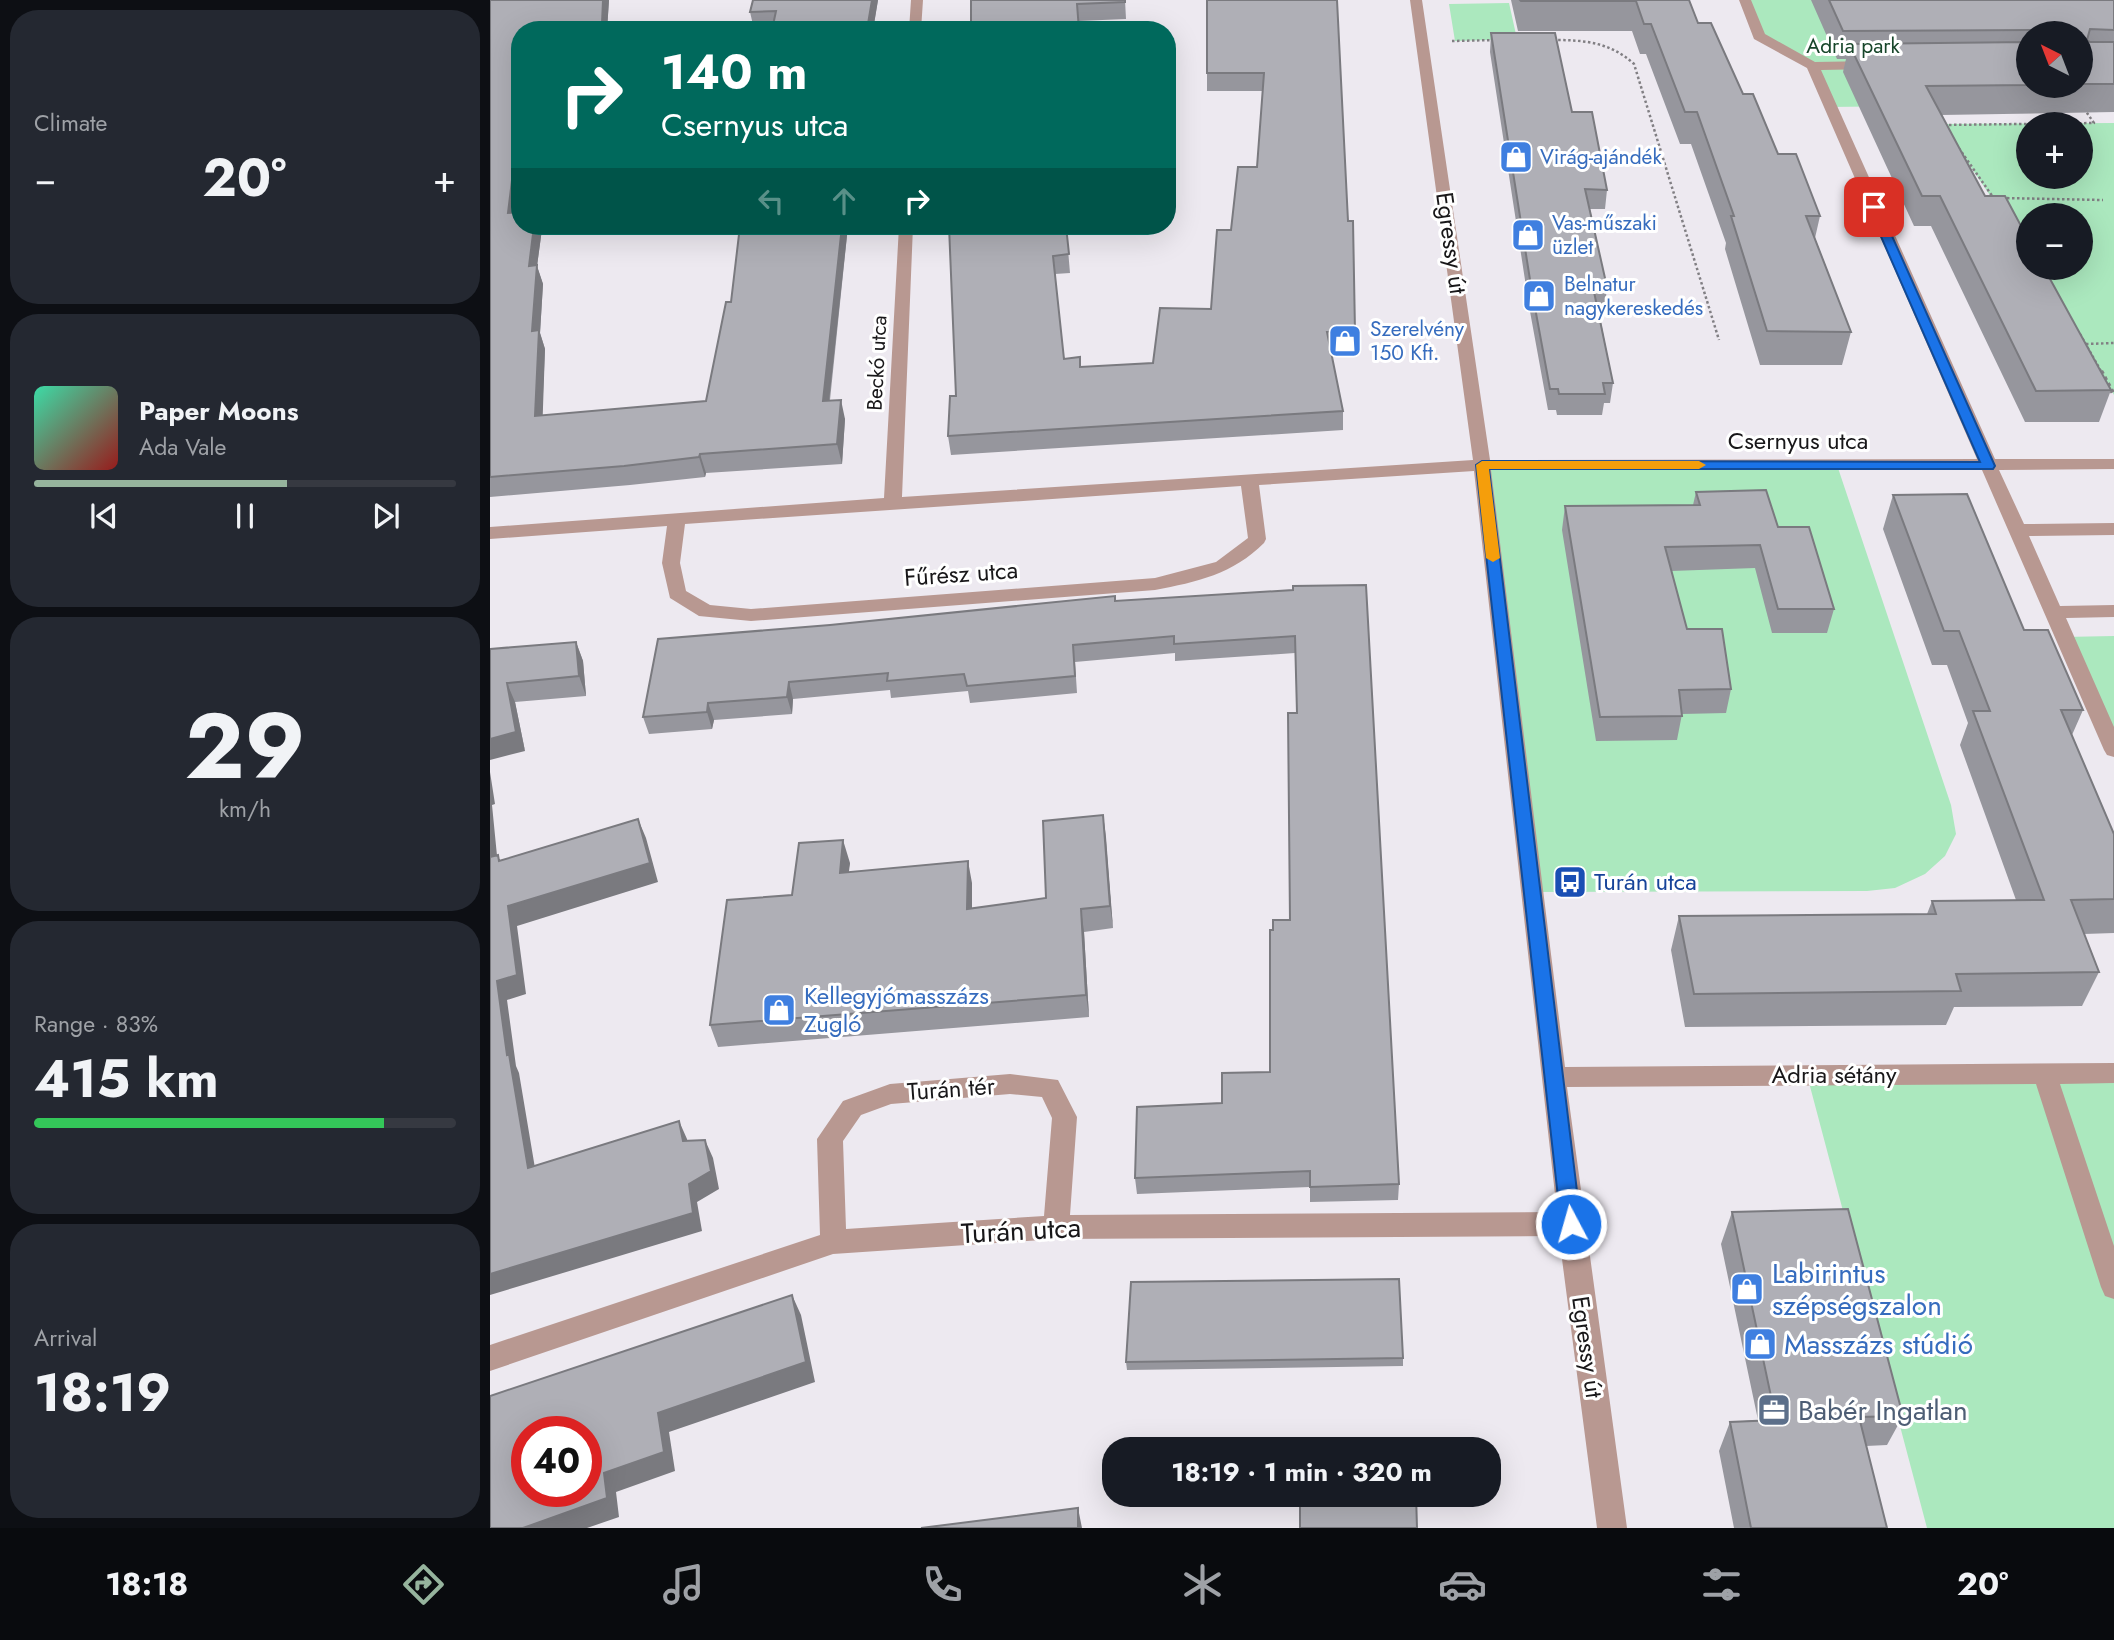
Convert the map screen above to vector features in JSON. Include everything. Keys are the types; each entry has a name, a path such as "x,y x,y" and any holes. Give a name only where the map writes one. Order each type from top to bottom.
{"street":[{"path":"916,21 917,0"},
{"name":"Egressy út","path":"1416,0 1482,465 1553,1077 1612,1528"},
{"path":"1745,0 1759,36 1813,66 1894,65"},
{"path":"1813,66 2114,750"},
{"name":"Beckó utca","path":"894,503 906,235"},
{"name":"Csernyus utca","path":"1482,465 2114,464"},
{"path":"490,533 894,503 1482,465"},
{"name":"Fűrész utca","path":"677,519 671,563 677,594 706,611 751,615 1156,584 1209,572 1240,558 1257,539 1249,479"},
{"path":"2017,530 2114,529"},
{"path":"2053,612 2114,611"},
{"name":"Adria sétány","path":"1553,1077 2114,1073"},
{"path":"2045,1074 2114,1287"},
{"name":"Turán tér","path":"833,1242 830,1139 852,1108 890,1094 1010,1084 1049,1087 1065,1118 1056,1227"},
{"name":"Turán utca","path":"490,1358 833,1242 1056,1227 1571,1224"}],"path":[{"path":"1422,41 1506,40"},
{"path":"1542,40 1604,43 1617,49 1634,64 1719,340"},
{"path":"2000,207 1942,124 2094,123 2081,104"},
{"path":"1994,198 2103,200"},
{"path":"2079,333 2114,395"},
{"path":"2086,344 2114,343"}],"green space":[{"name":"Adria park","path":"1745,0 2114,0 2093,21 2016,21 2016,41 1914,106 1829,107 1813,66 1759,36"},
{"path":"1509,3 1517,39 1455,41 1449,4"},
{"path":"2093,123 2114,123 2114,395 2046,280 2093,280 2093,203 2016,203 2016,234 1942,124 2016,124 2016,189 2093,189"},
{"path":"1482,465 1837,465 1951,805 1956,834 1945,856 1925,874 1895,888 1867,891 1532,892"},
{"path":"2114,636 2114,750 2063,637"},
{"path":"2114,1073 2114,1528 1927,1528 1807,1075"}],"building":[{"path":"490,0 603,0 602,21 511,21 511,188 508,213 511,213 511,235 533,235 529,266 537,265 532,331 539,330 535,416 706,401 726,302 731,302 739,235 841,235 823,401 841,400 837,444 700,454 699,457 624,466 490,477"},
{"path":"753,0 872,0 868,21 774,21 776,11 750,12"},
{"path":"971,0 1125,0 1077,4 1078,21 971,21"},
{"path":"1207,0 1337,0 1348,221 1353,221 1355,332 1327,332 1343,411 948,436 950,396 956,396 949,235 1067,235 1069,254 1053,256 1064,359 1080,357 1080,367 1153,363 1160,308 1211,309 1217,230 1231,230 1238,167 1257,167 1264,73 1207,73"},
{"path":"1520,0 1689,0 1698,23 1711,23 1743,94 1753,94 1778,154 1796,154 1820,216 1806,216 1851,332 1767,331 1731,216 1734,216 1697,112 1685,112 1651,24 1644,24 1636,1"},
{"path":"1829,0 2114,0 2114,30 2093,29 2093,21 2016,21 2016,30 1843,31"},
{"path":"1491,33 1555,33 1572,112 1592,112 1607,190 1585,189 1607,287 1593,287 1613,383 1603,383 1605,394 1559,394 1558,389 1550,389"},
{"path":"2016,42 2016,85 1926,86 1985,196 2005,196 2016,217 2016,280 2051,280 2111,390 2036,391 1940,196 1922,196 1849,44"},
{"path":"2093,42 2114,42 2114,84 2093,84"},
{"path":"1766,490 1778,527 1809,527 1834,609 1778,609 1760,545 1665,547 1687,629 1722,629 1731,689 1679,690 1682,716 1600,717 1565,506 1700,505 1696,492"},
{"path":"1967,494 2024,630 2048,630 2083,710 2061,710 2114,834 2114,899 2071,900 2099,972 1956,974 1961,991 1694,994 1679,916 1936,914 1932,901 2044,900 1973,711 1990,711 1959,631 1944,631 1893,495"},
{"path":"1366,585 1399,1184 1310,1187 1310,1171 1135,1178 1137,1107 1222,1103 1222,1073 1270,1072 1270,930 1273,930 1273,920 1290,920 1288,713 1297,713 1295,636 1174,644 1174,636 1073,645 1075,676 967,686 964,674 887,681 888,673 789,682 787,697 708,703 707,712 643,717 658,639 830,625 1115,596 1115,601 1293,590 1293,586"},
{"path":"576,642 579,676 507,683 516,732 490,739 490,649"},
{"path":"1103,815 1110,906 1081,909 1086,995 710,1025 727,900 792,895 799,843 843,840 840,873 968,861 967,909 1046,898 1043,821"},
{"path":"638,819 650,863 508,906 517,975 497,981 507,1055 509,1054 528,1168 679,1121 683,1141 705,1140 711,1171 689,1184 693,1213 490,1274 490,857 498,855 499,861"},
{"path":"1848,1209 1903,1416 1859,1417 1887,1528 1751,1528 1730,1422 1776,1420 1732,1212"},
{"path":"1399,1279 1403,1358 1126,1362 1131,1282"},
{"path":"792,1295 806,1362 658,1413 664,1452 604,1473 607,1498 602,1500 602,1416 511,1416 511,1507 582,1507 523,1528 490,1528 490,1396"},
{"path":"1300,1507 1416,1507 1417,1528 1300,1528"},
{"path":"1078,1508 1078,1528 921,1528"}],"slow traffic":[{"path":"1493,558 1482,465 1699,465"}],"place":[{"name":"Virág-ajándék","path":"1516,157"},
{"name":"Vas-műszaki üzlet","path":"1528,235"},
{"name":"Belnatur nagykereskedés","path":"1539,296"},
{"name":"Szerelvény 150 Kft.","path":"1345,341"},
{"name":"Turán utca","path":"1570,882"},
{"name":"Kellegyjómasszázs Zugló","path":"779,1010"},
{"name":"Labirintus szépségszalon","path":"1747,1289"},
{"name":"Masszázs stúdió","path":"1760,1344"},
{"name":"Babér Ingatlan","path":"1774,1410"}],"route":[{"path":"1571,1224 1482,465 1988,466 1874,207"}]}
